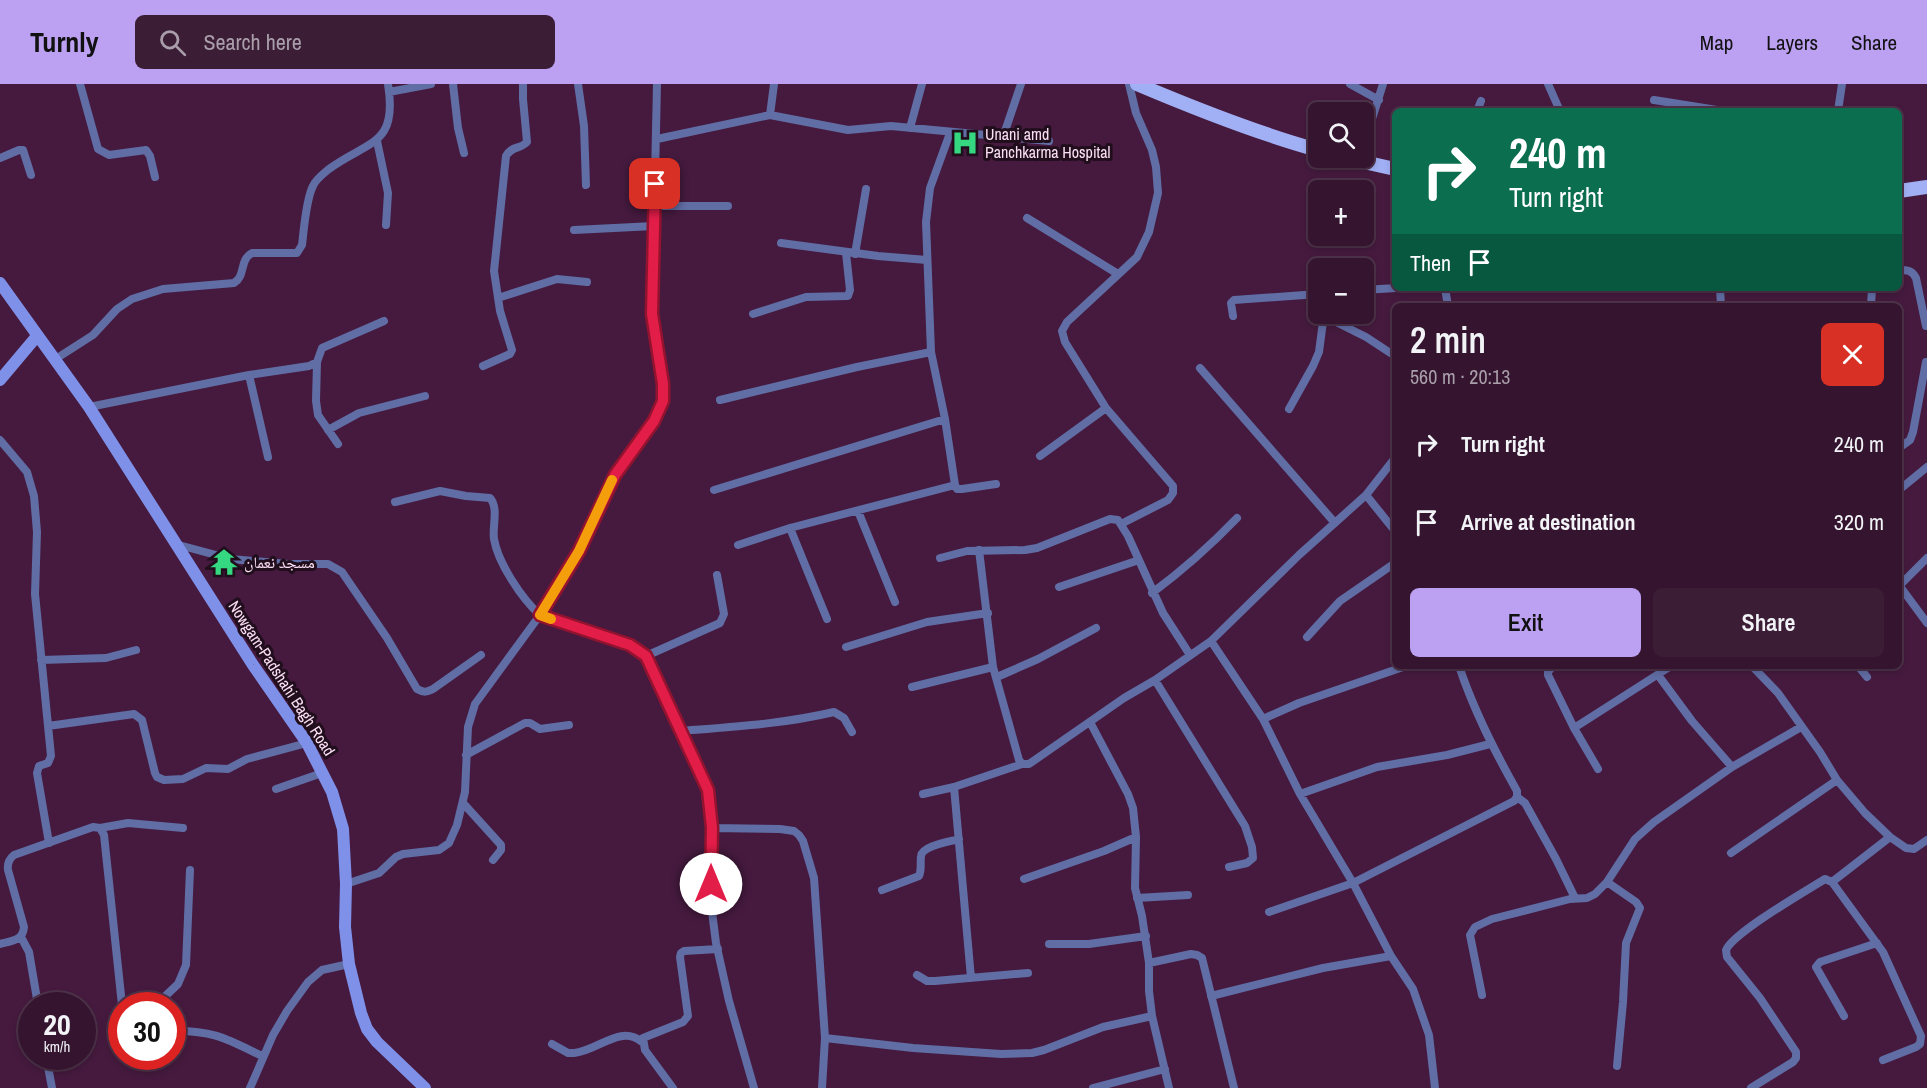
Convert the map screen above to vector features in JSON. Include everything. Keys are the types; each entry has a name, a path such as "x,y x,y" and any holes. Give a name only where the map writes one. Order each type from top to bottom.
{"main road":[{"path":"1137,84 1193,108 1308,147"},
{"path":"1374,164 1392,168"},
{"path":"1902,190 1927,187"},
{"name":"Nowgam-Padshahi Bagh Road","path":"0,283 89,407 175,544 307,743 332,792 343,829 346,884 345,927 356,1000 367,1029 425,1088"},
{"path":"0,380 38,336"}],"street":[{"path":"80,84 98,149 109,155 146,150 150,156 155,177"},
{"path":"54,360 93,335 117,309 132,299 163,290 234,283 240,279 246,257 252,253 297,253 302,245 313,185 337,164 377,141 387,127 388,88 431,84"},
{"path":"453,84 458,128 464,153"},
{"path":"483,366 510,354 512,350 498,298 494,262 505,161 509,151 525,144 528,139 523,84"},
{"path":"578,84 584,126 586,185"},
{"path":"346,884 379,873 396,857 404,854 440,850 446,847 453,836 463,802 467,779 468,727 475,704 540,615 579,551 615,475 654,421 663,401 663,384 652,314 657,84"},
{"path":"770,115 774,84"},
{"path":"910,128 922,84"},
{"path":"1003,137 1021,84"},
{"path":"1121,524 1168,500 1174,490 1173,486 1106,408 1065,342 1062,331 1067,322 1131,263 1142,249 1149,232 1158,193 1154,159 1136,113 1130,84"},
{"path":"1350,84 1379,100"},
{"path":"1374,115 1383,84"},
{"path":"1548,84 1559,108"},
{"path":"1838,108 1842,84"},
{"path":"1478,108 1481,100"},
{"path":"1654,100 1704,108"},
{"path":"657,139 770,115 848,130 884,125 1049,141"},
{"path":"950,133 928,198 926,222 931,352 945,419 955,485 958,489 996,484"},
{"path":"377,141 388,193 386,225"},
{"path":"0,158 23,150 32,175"},
{"path":"753,314 806,297 848,296 850,253 867,189"},
{"path":"654,206 728,206"},
{"path":"1027,218 1118,274"},
{"path":"574,230 654,226"},
{"path":"781,243 850,253 927,260"},
{"path":"1902,270 1908,270 1916,278 1926,326"},
{"path":"498,298 557,279 587,282"},
{"path":"1374,289 1392,288"},
{"path":"1233,316 1231,306 1234,300 1308,295"},
{"path":"338,444 321,421 316,407 317,362 322,348 384,321"},
{"path":"1289,409 1319,352 1323,324"},
{"path":"1341,324 1392,354"},
{"path":"720,400 931,352"},
{"path":"89,407 249,375 309,366 317,362"},
{"path":"1902,446 1910,440 1913,432 1926,362"},
{"path":"1200,368 1335,524"},
{"path":"249,375 268,457"},
{"path":"328,430 359,412 425,396"},
{"path":"1040,456 1106,408"},
{"path":"714,490 945,419"},
{"path":"0,441 27,472 34,496 37,532 35,594 51,756 48,763 39,766 37,773 49,843"},
{"path":"923,794 954,788 1035,761 1124,698 1155,680 1211,641 1366,495 1392,462"},
{"path":"1902,488 1927,467"},
{"path":"738,545 790,528 955,485"},
{"path":"395,501 440,491 490,498 494,505 493,537 500,556 523,598 540,615 630,645 646,656 708,790 712,828 711,904 729,1001 754,1088"},
{"path":"1366,495 1392,527"},
{"path":"858,511 895,602"},
{"path":"1152,592 1197,557 1237,518"},
{"path":"940,558 967,551 1037,548 1110,519 1118,520 1139,560 1152,592 1190,655"},
{"path":"790,528 827,619"},
{"path":"175,544 238,560 328,564 336,567 342,572 387,638 417,689 422,692 433,689 481,655"},
{"path":"979,550 993,667 1017,756 1022,764"},
{"path":"1902,582 1927,558"},
{"path":"1059,587 1139,560"},
{"path":"1307,637 1340,601 1392,565"},
{"path":"646,656 720,623 724,614 717,574"},
{"path":"1902,589 1927,623"},
{"path":"846,647 927,622 988,613"},
{"path":"997,677 1038,659 1096,628"},
{"path":"1211,641 1263,719 1300,794 1353,884 1391,956 1413,989 1432,1047 1435,1088"},
{"path":"41,660 106,658 136,650"},
{"path":"912,687 993,667"},
{"path":"1263,719 1299,703 1397,669"},
{"path":"1269,912 1353,884 1514,801 1517,791 1490,744 1470,702 1459,669"},
{"path":"1550,669 1548,675 1598,770"},
{"path":"1755,669 1778,693 1837,780 1865,813 1890,837 1910,849 1919,848 1927,840"},
{"path":"1860,669 1867,678"},
{"path":"1574,728 1660,671 1692,721 1732,767"},
{"path":"1155,680 1245,826 1253,858 1247,863 1229,867"},
{"path":"681,731 770,724 834,712 844,718 852,732"},
{"path":"48,726 134,714 142,720 155,773 157,777 164,780 187,778 206,768 228,769 247,759 307,743"},
{"path":"1090,722 1133,808 1136,837 1134,872 1137,898 1146,936 1152,1016 1169,1088"},
{"path":"466,755 525,723 530,723 540,729 569,724"},
{"path":"1482,995 1470,935 1472,929 1492,919 1575,898 1587,898 1595,894 1607,882 1635,839 1648,827 1732,767 1801,727"},
{"path":"1300,794 1377,767 1447,755 1490,744"},
{"path":"276,789 322,773"},
{"path":"1731,853 1837,780"},
{"path":"954,788 971,978"},
{"path":"1517,797 1525,803 1575,898"},
{"path":"463,802 501,845 501,850 493,860"},
{"path":"36,992 29,952 21,937 24,927 7,864 14,855 93,827 128,823 183,828"},
{"path":"100,828 104,835 121,992"},
{"path":"712,828 780,829 794,831 803,841 814,878 825,1038 822,1088"},
{"path":"1024,879 1104,851 1136,837"},
{"path":"1832,882 1890,837"},
{"path":"882,890 919,876 920,855 925,849 959,839"},
{"path":"170,992 178,984 186,965 190,870"},
{"path":"1751,1088 1792,1062 1796,1058 1796,1052 1760,998 1727,957 1726,950 1736,938 1795,897 1826,879 1832,882 1877,943 1888,962 1921,1040 1916,1047 1883,1060"},
{"path":"1607,882 1636,902 1640,908 1626,943 1617,1066"},
{"path":"1137,898 1188,895"},
{"path":"1049,944 1089,944 1146,936"},
{"path":"0,944 21,937"},
{"path":"1844,1016 1816,967 1820,962 1877,943"},
{"path":"642,1042 644,1037 683,1022 688,1016 681,953 718,949"},
{"path":"1149,963 1197,955 1203,960 1234,1088"},
{"path":"1211,996 1323,968 1391,956"},
{"path":"250,1088 262,1056 283,1017 315,975 328,967 349,964"},
{"path":"917,975 923,980 930,981 1028,973"},
{"path":"825,1038 914,1048 1001,1054 1032,1053 1103,1027 1152,1016"},
{"path":"186,1031 214,1034 262,1056"},
{"path":"552,1044 568,1053 574,1053 626,1034 636,1036 673,1088"},
{"path":"1093,1088 1165,1069"},
{"path":"49,1070 52,1088"}],"slow traffic":[{"path":"551,619 540,615 579,551 612,480"}],"place":[{"name":"Unani amd Panchkarma Hospital","path":"965,143"},
{"name":"مسجد نعمان","path":"224,562"}],"route":[{"path":"655,184 652,314 663,384 663,401 654,421 615,475 579,551 540,615 636,647 646,656 708,790 712,828 711,884"}]}
